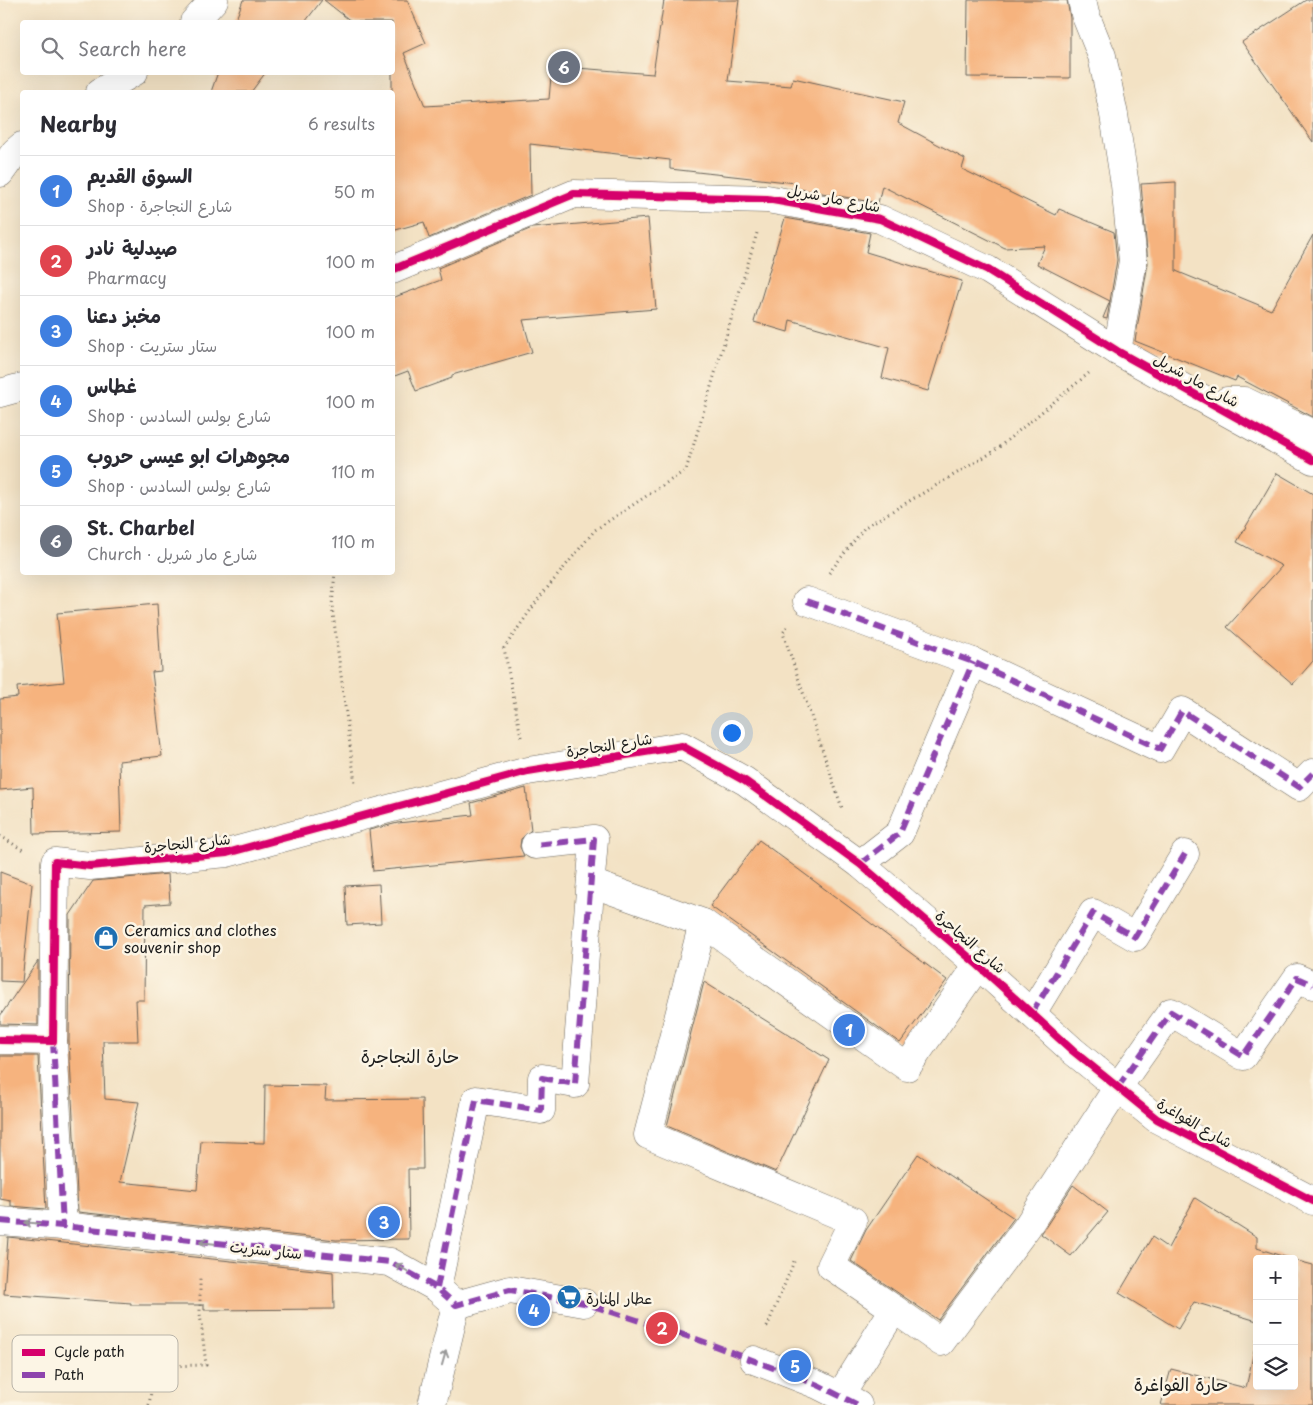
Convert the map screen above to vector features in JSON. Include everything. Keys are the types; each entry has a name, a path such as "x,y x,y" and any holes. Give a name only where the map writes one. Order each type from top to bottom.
{"street":[{"path":"196,20 214,0"},
{"path":"1082,0 1085,14 1102,56 1114,115 1125,185 1133,260 1117,351"},
{"path":"103,90 129,75"},
{"path":"0,173 20,148"},
{"name":"شارع مار شربل","path":"395,269 574,194 767,199 880,219 988,270 1117,351 1313,460"},
{"path":"0,393 20,388"},
{"path":"1208,401 1244,401 1313,434"},
{"path":"807,601 973,662 1160,749 1182,711 1299,787 1313,773"},
{"path":"860,864 900,833 973,662"},
{"name":"شارع النجاجرة","path":"53,1041 55,862 90,866 227,853 528,771 682,746 745,781 860,864 978,965 1073,1051"},
{"path":"432,1405 451,1334 446,1297 476,1100 541,1110 542,1078 575,1084 594,839 535,844"},
{"path":"1032,1013 1093,913 1135,937 1185,854"},
{"path":"591,884 703,923 907,1067 978,965"},
{"path":"703,923 648,1135 854,1221 831,1266 941,1342 1027,1227 1118,1087 1171,1012 1243,1056 1297,978 1313,985"},
{"path":"0,1040 53,1041 64,1226"},
{"name":"شارع الفواغرة","path":"1073,1051 1157,1118 1313,1202"},
{"name":"ستار ستريت","path":"0,1221 64,1226 390,1262 446,1297"},
{"path":"446,1297 510,1290 584,1303"},
{"path":"754,1360 849,1400 894,1310"}],"path":[{"path":"528,771 504,648 540,598 595,530 686,470 767,199"},
{"path":"843,811 783,632 865,527 993,452 1117,351"},
{"path":"335,575 332,606 359,816"},
{"path":"754,1360 817,1205"},
{"path":"178,1366 206,1365 200,1313 200,1242"},
{"path":"150,1405 152,1392"}],"building":[{"path":"243,0 322,0 307,20 236,20"},
{"path":"324,0 407,0 426,43 404,53 425,106 549,99 552,66 653,74 664,0 739,0 728,81 791,86 793,78 904,102 898,123 965,159 962,169 1056,215 1059,209 1114,232 1117,260 1107,319 1103,318 1110,301 1037,264 1045,246 1005,248 882,186 878,203 794,188 796,183 670,169 670,160 530,144 531,195 429,238 424,222 395,230 395,90 392,90 392,75 395,75 395,20 349,20"},
{"path":"968,0 1067,0 1070,18 1070,78 967,77"},
{"path":"1306,0 1313,0 1313,142 1242,42"},
{"path":"217,75 264,75 252,90 212,90"},
{"path":"1176,182 1176,271 1271,310 1313,235 1313,417 1237,377 1235,381 1135,341 1148,263 1141,184"},
{"path":"648,218 656,309 523,320 532,352 452,375 452,378 416,391 408,371 395,376 395,297 441,280 438,268 532,228"},
{"path":"785,218 870,233 866,252 962,281 928,391 882,378 889,348 790,320 788,332 754,322"},
{"path":"1277,473 1313,494 1313,661 1293,684 1227,627 1282,566 1237,542"},
{"path":"157,604 161,671 152,672 162,756 119,761 121,832 34,834 33,787 0,790 0,699 18,697 17,687 64,682 57,613"},
{"path":"526,788 531,830 521,839 520,847 524,856 373,871 369,830 398,823 473,815 471,803"},
{"path":"759,840 947,980 900,1043 710,906"},
{"path":"0,872 32,884 22,982 0,981"},
{"path":"168,874 170,903 145,905 144,1000 136,1000 138,1041 103,1041 105,1099 139,1102 120,1182 197,1190 201,1141 264,1143 265,1085 326,1086 325,1100 422,1099 423,1169 408,1169 409,1239 336,1240 78,1212 69,1041 70,915 93,881"},
{"path":"379,884 381,923 347,925 345,886"},
{"path":"38,961 38,1025 0,1024 0,1016"},
{"path":"704,982 829,1060 776,1172 667,1126"},
{"path":"0,1056 38,1056 46,1209 11,1206 11,1201 0,1199"},
{"path":"918,1154 1014,1218 938,1320 851,1261 866,1230"},
{"path":"1073,1185 1108,1212 1071,1256 1041,1234"},
{"path":"1195,1198 1257,1237 1257,1248 1279,1255 1253,1255 1253,1320 1194,1302 1178,1329 1119,1293 1152,1237 1168,1248"},
{"path":"8,1237 333,1272 334,1309 204,1310 204,1305 131,1305 131,1303 4,1294"},
{"path":"1298,1261 1313,1265 1313,1405 1161,1405 1171,1369 1246,1388 1253,1356 1253,1390 1298,1390"}],"marked path":[{"path":"807,601 973,662 1160,749 1182,711 1299,787 1313,773"},
{"path":"860,864 900,833 973,662"},
{"path":"437,1288 476,1100 541,1110 542,1078 575,1084 594,839 535,845"},
{"path":"1032,1013 1093,913 1135,937 1185,854"},
{"path":"1118,1087 1171,1012 1243,1056 1297,978 1313,985"},
{"path":"53,1041 63,1226"},
{"path":"0,1221 63,1226 390,1262 437,1288 456,1305 510,1290 584,1303 699,1340 818,1385 858,1405"}],"cycle path":[{"path":"395,269 574,194 767,199 880,219 988,270 1117,351 1313,460"},
{"path":"0,1040 53,1041 55,862 90,866 227,853 528,771 682,746 745,781 860,864 978,965 1073,1051 1157,1119 1313,1201"}],"place":[{"name":"St. Charbel","path":"564,67"},
{"name":"Ceramics and clothes souvenir shop","path":"106,938"},
{"name":"السوق القديم","path":"849,1030"},
{"name":"مخبز دعنا","path":"384,1222"},
{"name":"عطار المنارة","path":"569,1297"},
{"name":"غطاس","path":"534,1310"},
{"name":"صيدلية نادر","path":"662,1328"},
{"name":"مجوهرات ابو عيسى حروب","path":"795,1366"}],"district":[{"name":"حارة النجاجرة","path":"410,1055"},
{"name":"حارة الفواغرة","path":"1181,1383"}]}
